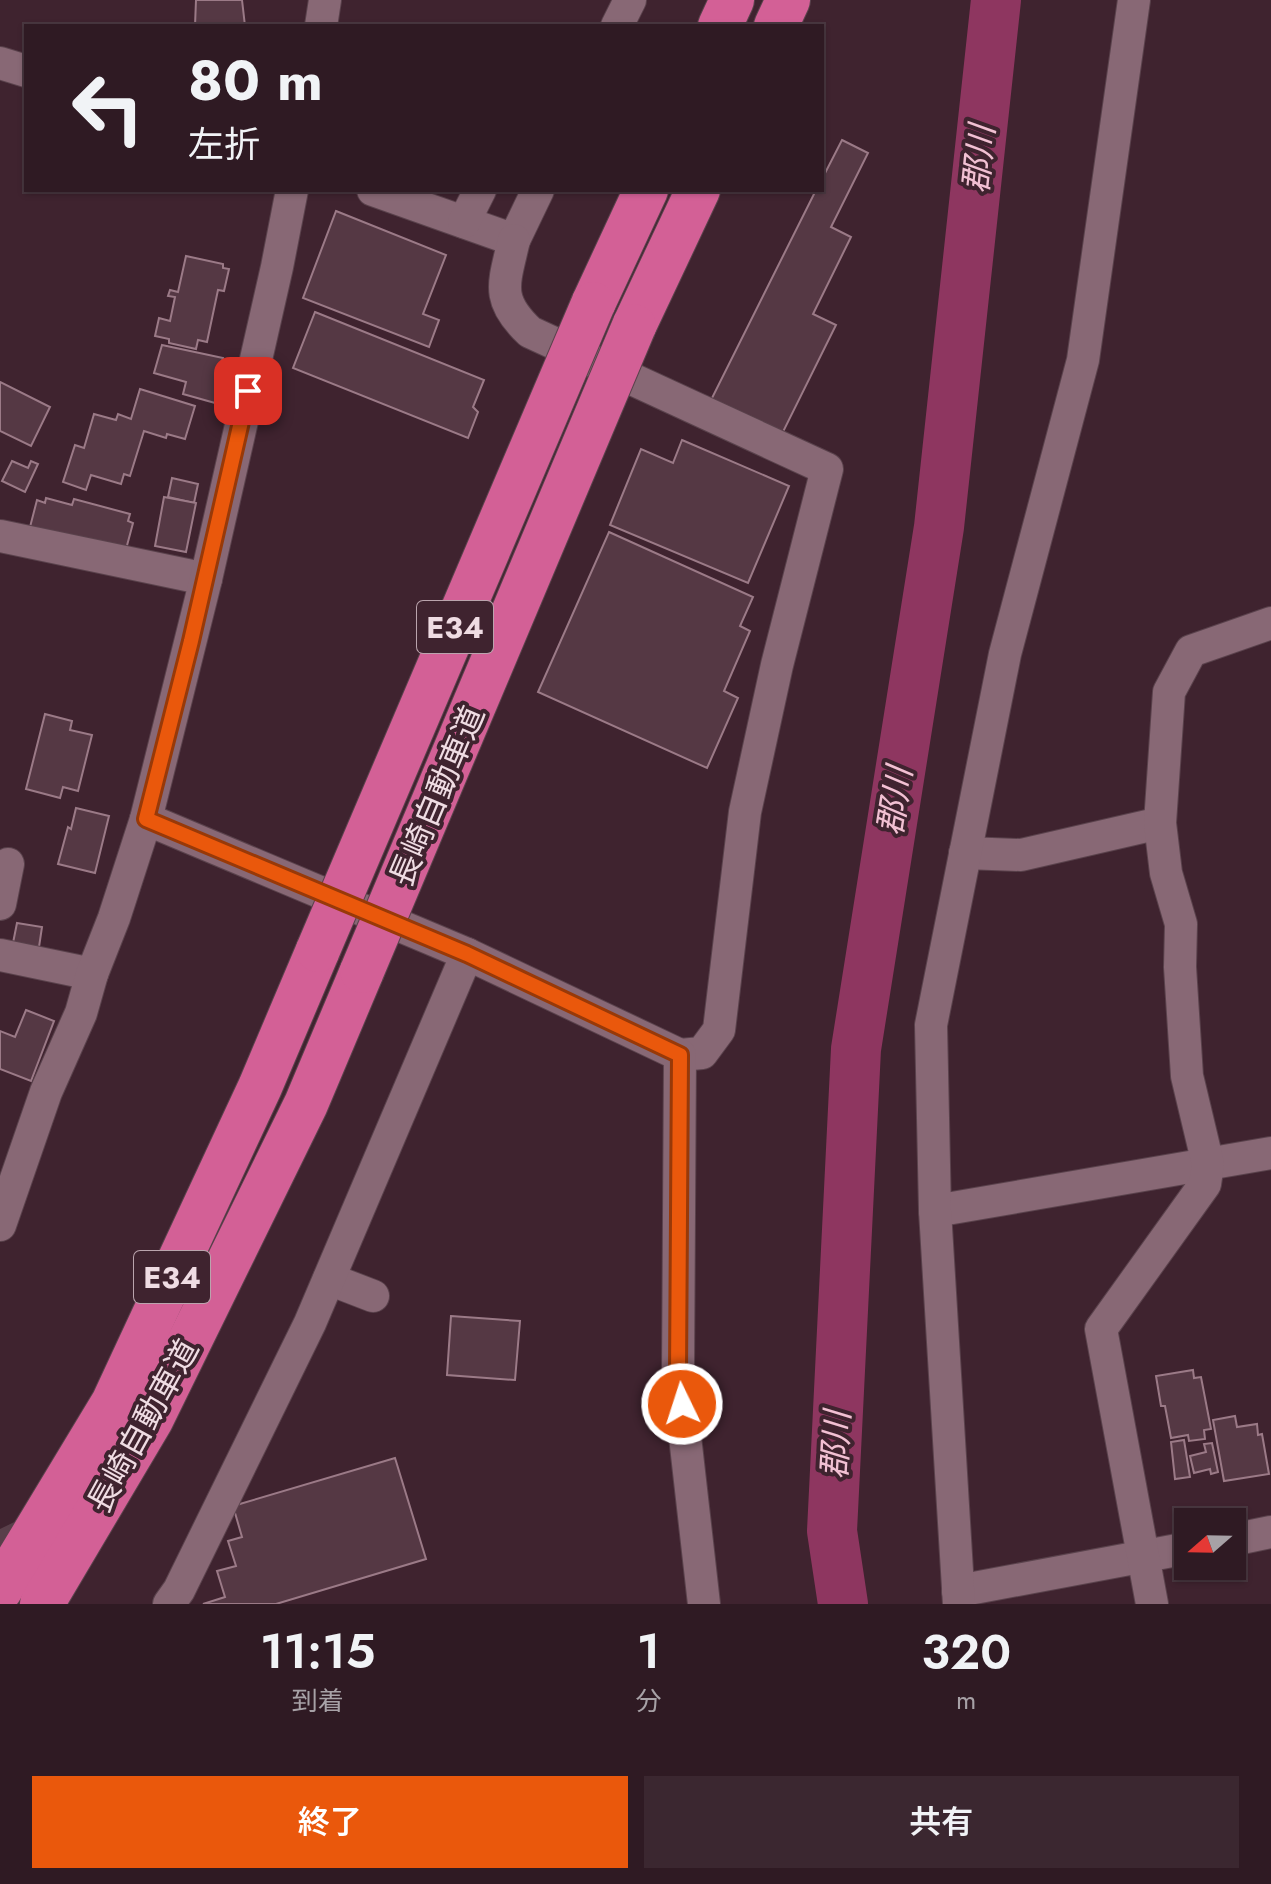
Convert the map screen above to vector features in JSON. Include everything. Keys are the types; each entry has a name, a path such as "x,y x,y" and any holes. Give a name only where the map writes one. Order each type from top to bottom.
{"highway":[{"path":"721,24 732,0"},
{"path":"777,24 788,0"},
{"name":"長崎自動車道","path":"0,1590 113,1403 260,1087 593,304 645,192"},
{"name":"長崎自動車道","path":"42,1604 151,1420 306,1104 634,326 697,192"}],"street":[{"path":"321,24 325,0"},
{"path":"618,24 630,0"},
{"path":"1134,0 1083,360 1005,654 931,1025 935,1211 959,1597 1174,1551"},
{"path":"0,63 24,70"},
{"path":"0,1225 46,1092 81,1013 146,819 206,579 292,192"},
{"path":"379,192 514,240"},
{"path":"464,222 479,192"},
{"path":"146,819 467,954 680,1055 702,1053 719,1030 745,812 777,665 827,469 530,332 512,316 503,287 514,240 537,192"},
{"path":"0,536 206,579"},
{"path":"1152,1604 1101,1329 1205,1184 1208,1164 1187,1076 1180,967 1181,924 1166,873 1160,823 1169,692 1191,651 1271,623"},
{"path":"965,853 1021,855 1160,823"},
{"path":"0,904 8,864"},
{"path":"169,1604 179,1590 310,1323 467,954"},
{"path":"0,955 92,974"},
{"path":"680,1055 678,1375 704,1604"},
{"path":"935,1211 1271,1153"},
{"path":"329,1279 373,1296"},
{"path":"1246,1537 1271,1532"}],"building":[{"path":"196,0 242,0 245,24 195,24"},
{"path":"842,140 868,153 831,227 851,237 813,314 836,325 777,444 707,408 815,192 824,192 824,175"},
{"path":"336,211 446,255 423,314 439,320 429,347 303,298"},
{"path":"186,256 223,264 223,268 229,269 224,291 218,290 207,342 198,340 196,349 169,343 169,339 155,336 159,318 170,321 175,297 168,296 170,290 178,292"},
{"path":"315,312 484,380 473,407 478,412 468,438 293,368"},
{"path":"162,345 223,358 221,365 225,366 215,403 183,394 186,382 154,373"},
{"path":"0,382 50,407 31,446 0,431"},
{"path":"140,389 195,406 185,439 167,434 166,438 144,431 130,476 124,474 121,484 91,475 86,490 63,482 75,445 84,448 94,414 116,420 118,414 131,419"},
{"path":"682,440 789,486 748,583 610,525 641,449 673,463"},
{"path":"12,461 28,468 31,461 38,464 25,492 2,481"},
{"path":"172,478 198,484 194,503 168,497"},
{"path":"164,497 196,503 186,552 155,546"},
{"path":"46,498 72,505 74,499 130,514 128,521 133,523 125,553 30,527 37,500 45,503"},
{"path":"609,532 753,597 740,626 750,631 724,691 738,698 707,768 538,692"},
{"path":"45,714 72,721 70,730 92,735 78,791 63,787 60,798 26,789"},
{"path":"76,808 109,816 95,873 58,864"},
{"path":"17,923 42,927 39,947 13,943"},
{"path":"26,1010 54,1021 31,1081 0,1069 0,1031 15,1037"},
{"path":"451,1316 520,1321 515,1380 447,1375"},
{"path":"1193,1370 1194,1378 1201,1377 1211,1429 1204,1430 1205,1439 1189,1441 1188,1435 1171,1438 1156,1376"},
{"path":"1235,1416 1237,1427 1257,1424 1258,1435 1262,1434 1269,1474 1224,1481 1213,1420"},
{"path":"1184,1440 1190,1477 1175,1479 1171,1442"},
{"path":"1212,1443 1218,1472 1211,1474 1210,1469 1194,1473 1190,1456 1206,1452 1204,1444"},
{"path":"395,1458 426,1559 276,1604 203,1604 225,1597 217,1571 236,1566 228,1541 242,1537 233,1506"}],"waterway":[{"name":"郡川","path":"843,1604 832,1531 856,1049 939,527 996,0"}],"tunnel":[{"path":"0,1529 23,1576"}],"route":[{"path":"248,391 191,641 146,819 467,954 680,1055 678,1375 682,1404"}]}
